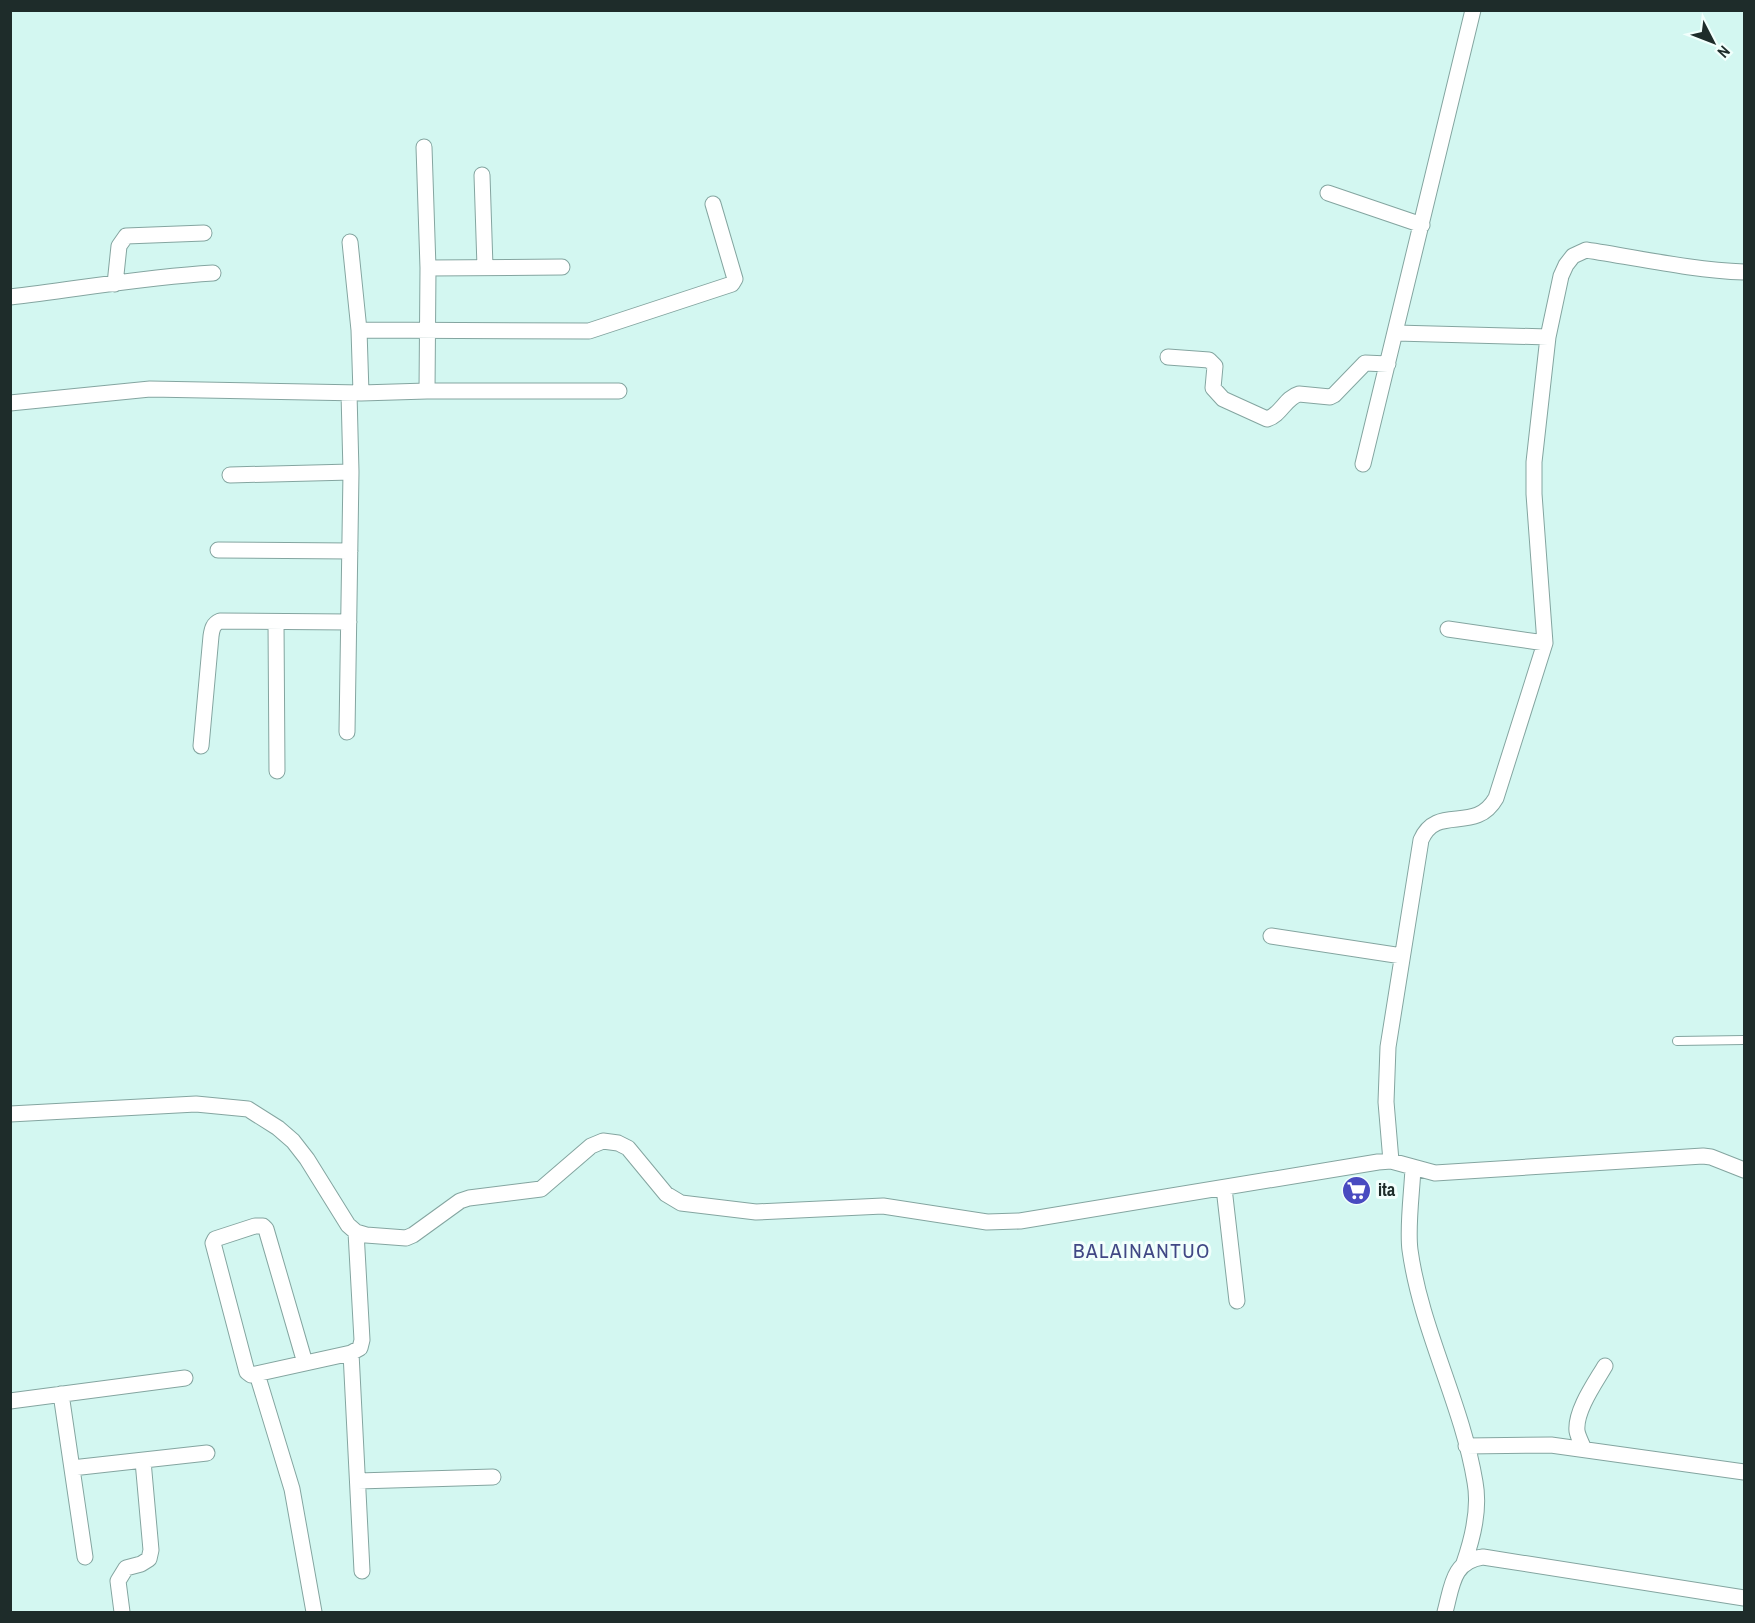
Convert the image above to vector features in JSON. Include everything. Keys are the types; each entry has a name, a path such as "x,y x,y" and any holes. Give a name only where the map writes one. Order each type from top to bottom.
{"street":[{"path":"1362,464 1396,333 1473,10"},
{"path":"424,147 428,268 427,391"},
{"path":"482,175 485,267"},
{"path":"1328,193 1422,225"},
{"path":"359,330 589,331 732,284 735,279 713,204"},
{"path":"115,284 119,246 126,236 204,233"},
{"path":"347,732 351,472 359,330 350,242"},
{"path":"1391,1161 1386,1076 1388,1047 1421,840 1425,832 1437,822 1478,816 1491,806 1496,798 1545,643 1534,494 1534,462 1548,337 1561,276 1566,265 1578,252 1586,250 1684,267 1744,272"},
{"path":"428,268 562,267"},
{"path":"10,297 164,276 213,273"},
{"path":"1396,333 1548,337"},
{"path":"1168,357 1209,360 1215,366 1213,388 1218,394 1223,399 1267,419 1276,414 1294,395 1330,398 1365,363 1388,364"},
{"path":"10,403 150,389 355,393 619,391"},
{"path":"230,475 351,472"},
{"path":"218,550 350,551"},
{"path":"201,746 211,636 214,625 220,621 349,622"},
{"path":"276,622 278,771"},
{"path":"1448,629 1545,643"},
{"path":"1271,936 1402,956"},
{"path":"10,1114 196,1104 248,1109 278,1128 293,1141 307,1159 348,1225 366,1235 406,1238 460,1201 542,1189 591,1146 603,1141 618,1143 628,1148 666,1194 681,1203 756,1212 882,1206 987,1222 1020,1221 1391,1161 1434,1173 1703,1156 1744,1170"},
{"path":"1413,1168 1410,1248 1426,1319 1476,1484 1476,1517 1472,1542 1455,1578 1445,1612"},
{"path":"1224,1188 1237,1301"},
{"path":"305,1363 267,1232 263,1226 216,1239 213,1246 247,1372 251,1375 351,1353 360,1348 362,1340 357,1232"},
{"path":"351,1353 362,1571"},
{"path":"1584,1449 1578,1431 1578,1420 1586,1399 1605,1366"},
{"path":"257,1374 292,1489 314,1612"},
{"path":"10,1401 185,1378"},
{"path":"61,1394 85,1557"},
{"path":"1466,1446 1551,1445 1744,1472"},
{"path":"72,1468 207,1454"},
{"path":"122,1612 118,1581 126,1568 149,1559 151,1550 143,1461"},
{"path":"358,1481 493,1477"},
{"path":"1464,1563 1473,1558 1483,1557 1744,1598"}],"lane":[{"path":"1677,1041 1744,1040"}],"place":[{"name":"ita","path":"1357,1190"}],"district":[{"name":"BALAINANTUO","path":"1142,1251"}]}
